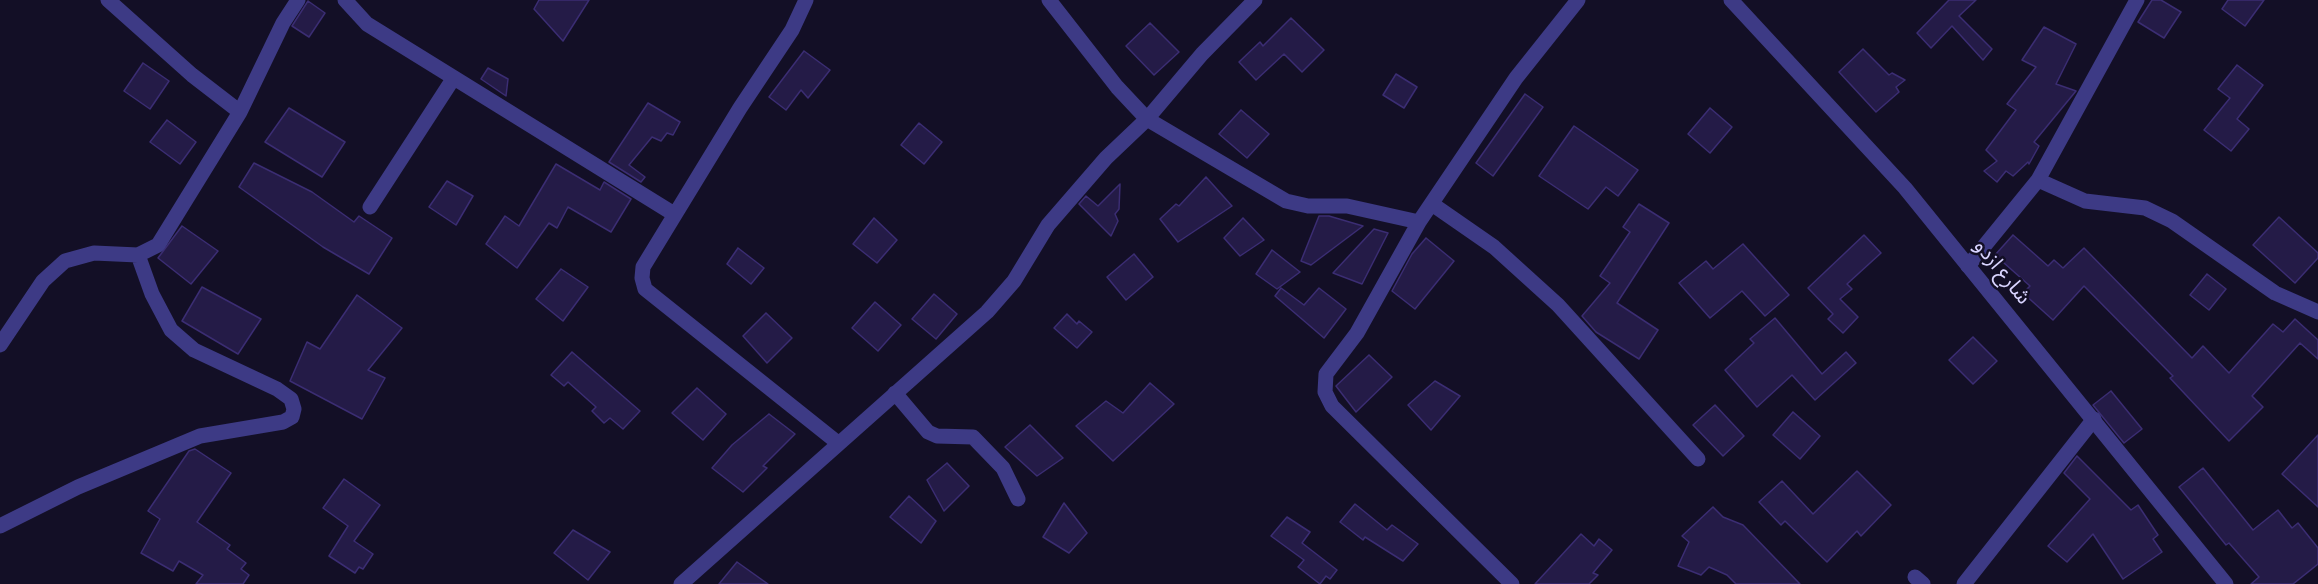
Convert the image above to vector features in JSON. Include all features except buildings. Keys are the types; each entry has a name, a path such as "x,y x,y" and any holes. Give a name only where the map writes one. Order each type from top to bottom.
{"street":[{"path":"108,0 192,75 240,112"},
{"path":"0,345 43,281 65,261 94,253 138,255 158,245 240,112 283,23 298,0"},
{"path":"345,0 367,24 674,214"},
{"path":"806,0 792,30 674,214 643,267 642,278 645,289 838,443"},
{"path":"1049,0 1117,87 1147,119 1286,201 1308,206 1347,206 1419,222"},
{"path":"681,584 987,312 1014,281 1048,225 1106,158 1147,119 1202,54 1255,0"},
{"path":"1512,584 1332,405 1325,392 1326,374 1357,333 1419,222 1516,78 1578,0"},
{"name":"شارع ازدو","path":"1731,0 1905,188 2226,584"},
{"path":"1968,266 2038,180 2137,0"},
{"path":"370,207 453,79"},
{"path":"2038,180 2085,201 2145,208 2172,221 2275,293 2318,312"},
{"path":"1432,204 1494,247 1558,305 1650,402 1698,459"},
{"path":"0,526 78,487 200,436 283,422 292,417 294,409 291,399 277,388 194,350 171,330 152,294 138,255"},
{"path":"895,393 928,432 937,436 973,437 1003,468 1018,499"},
{"path":"1964,584 2094,419"}]}
